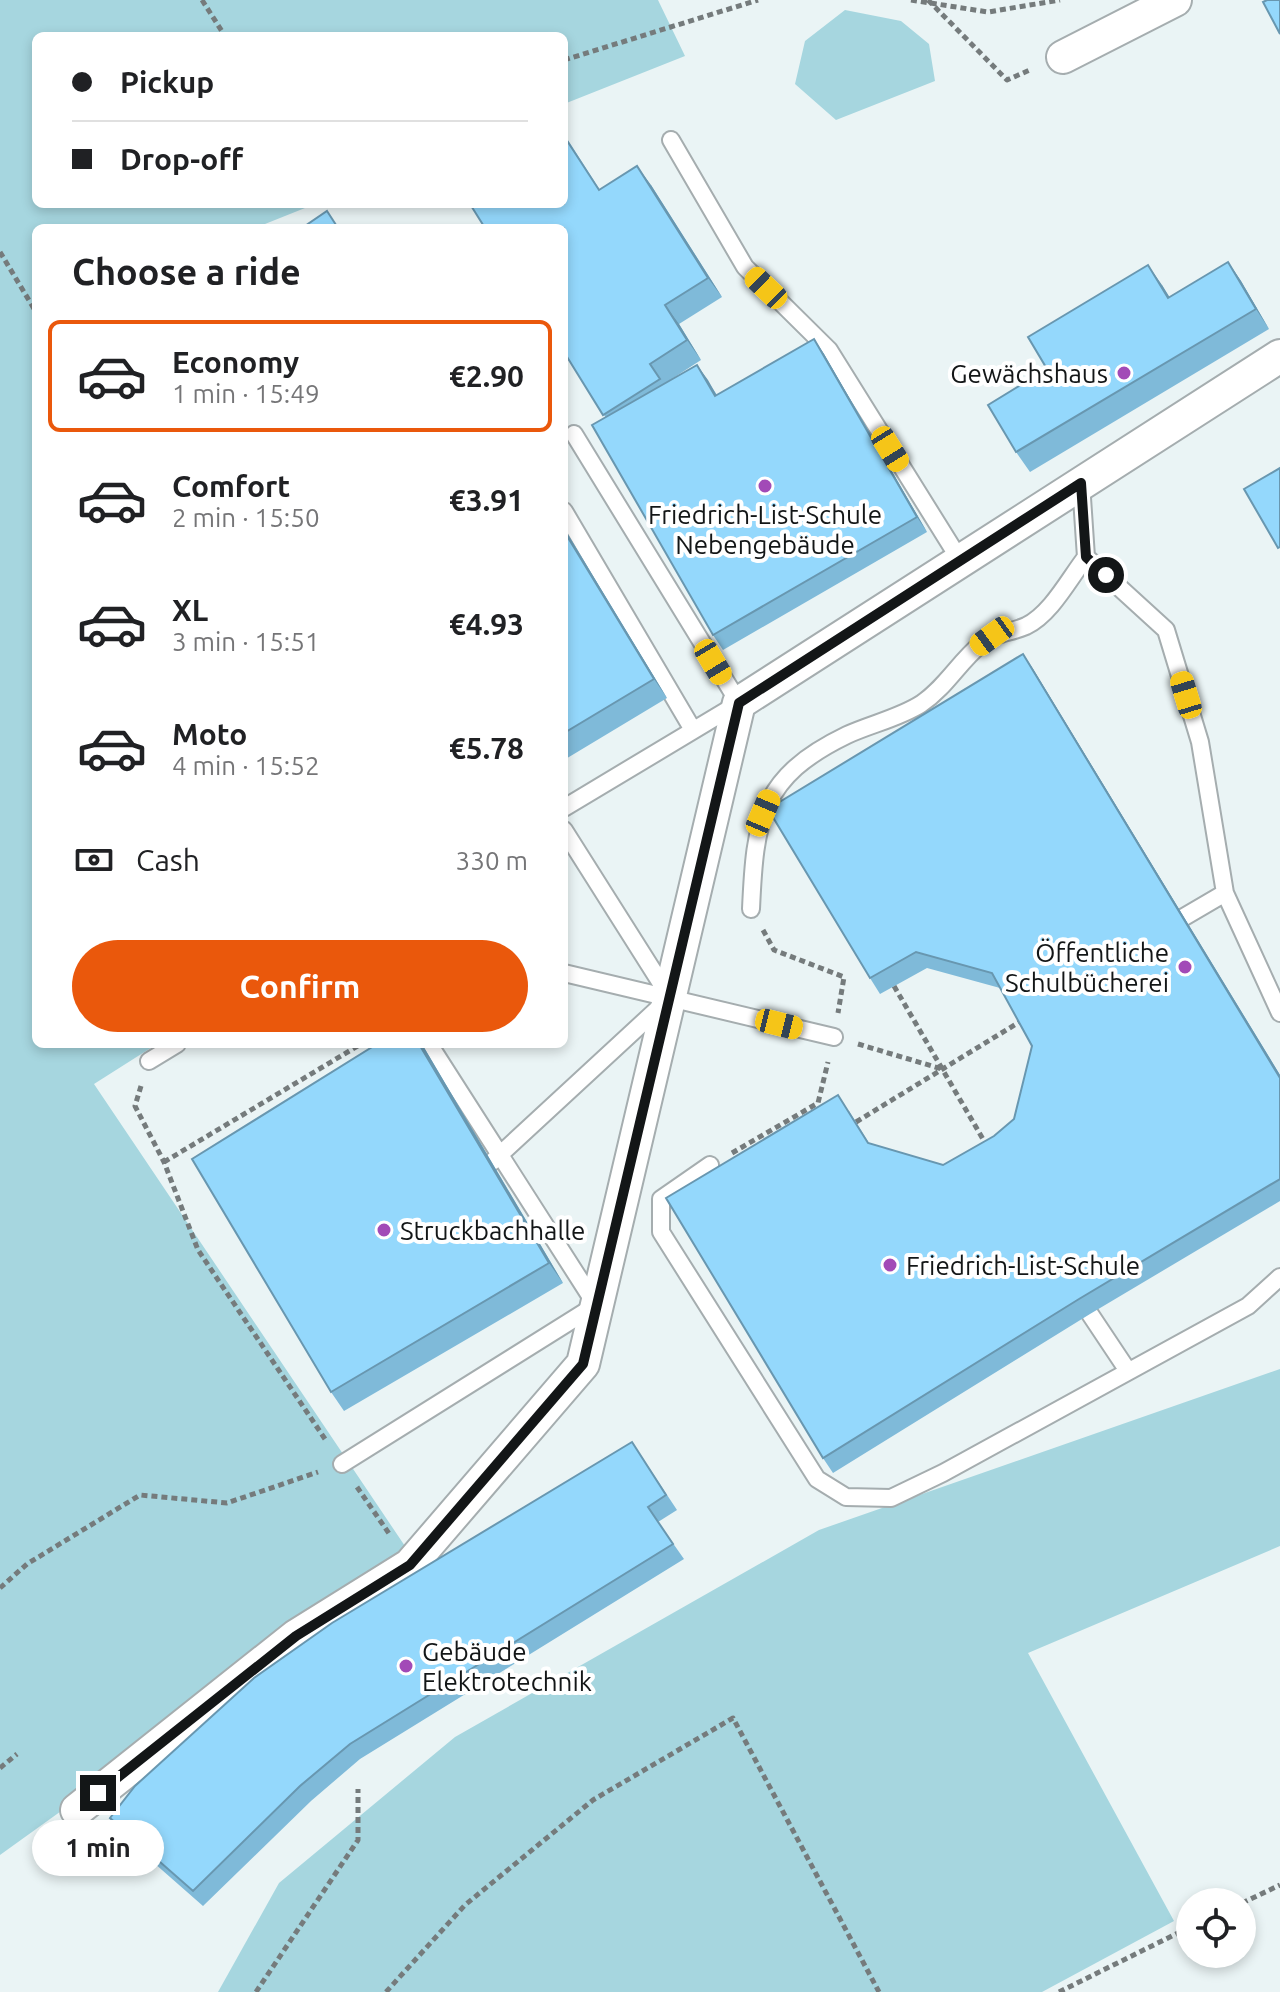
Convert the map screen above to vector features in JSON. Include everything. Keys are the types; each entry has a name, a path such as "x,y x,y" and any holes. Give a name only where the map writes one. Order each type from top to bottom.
{"street":[{"path":"1063,57 1175,0"},
{"path":"77,1810 296,1636 410,1565 583,1364 739,703 1280,356"}],"lane":[{"path":"671,140 745,267 829,350 960,560"},
{"path":"568,806 739,703 574,434"},
{"path":"751,909 754,849 772,791 821,750 918,705 945,685 979,646 992,636 1024,627 1040,618 1086,557 1081,483"},
{"path":"568,518 693,730"},
{"path":"1086,557 1166,630 1200,742 1225,893 1280,1013"},
{"path":"568,836 670,997"},
{"path":"1184,917 1225,893"},
{"path":"568,974 834,1037"},
{"path":"496,1160 670,997"},
{"path":"149,1061 170,1048"},
{"path":"342,1464 596,1305 496,1160 431,1048"},
{"path":"710,1165 661,1199 661,1232 817,1479 846,1497 891,1498 943,1473 1248,1306 1280,1277"},
{"path":"661,1232 682,1221"},
{"path":"1090,1314 1128,1371"}],"path":[{"path":"202,0 222,32"},
{"path":"568,59 758,0"},
{"path":"911,0 988,12 1060,0"},
{"path":"930,3 1007,80 1063,57"},
{"path":"0,252 32,305"},
{"path":"754,1140 818,1103 844,977 774,950"},
{"path":"894,986 993,1157"},
{"path":"856,1122 1021,1021"},
{"path":"834,1037 942,1069"},
{"path":"164,1162 354,1048"},
{"path":"149,1061 135,1106 164,1162 198,1250 410,1565"},
{"path":"0,1588 27,1564 140,1495 227,1503 342,1464"},
{"path":"386,1992 465,1905 593,1800 733,1718 879,1992"},
{"path":"0,1768 17,1754"},
{"path":"256,1992 358,1840 358,1789"},
{"path":"1256,1896 1280,1885"},
{"path":"1059,1992 1176,1934"}],"shaded area":[{"path":"0,0 658,0 685,56 568,102 568,32 32,32 32,208 305,208 265,224 32,224 32,1048 151,1048 94,1084 413,1558 0,1855"},
{"path":"845,10 901,21 929,44 935,81 836,120 795,84 805,41"},
{"path":"1280,1369 1280,1546 1028,1653 1174,1921 1042,1992 218,1992 279,1883 455,1737 819,1530"}],"building":[{"path":"1280,0 1280,34 1263,2"},
{"path":"568,142 599,190 637,166 708,278 665,305 687,340 650,364 660,379 603,415 568,358 568,224 482,224 472,208 568,208"},
{"path":"327,211 335,224 308,224"},
{"name":"Gewächshaus","path":"1228,262 1256,309 1016,452 988,405 1047,369 1028,337 1148,265 1168,298"},
{"name":"Friedrich-List-Schule Nebengebäude","path":"814,339 917,517 713,635 592,425 697,365 715,396"},
{"path":"1280,468 1280,547 1278,548 1244,489"},
{"path":"568,538 654,679 568,731"},
{"path":"1023,654 1280,1078 1280,1179 823,1458 666,1198 838,1095 868,1143 943,1165 994,1136 1014,1119 1032,1046 992,973 916,952 870,978 768,809"},
{"name":"Struckbachhalle","path":"371,1048 421,1048 549,1263 331,1392 192,1159"},
{"name":"Gebäude Elektrotechnik","path":"632,1442 666,1495 648,1507 673,1544 350,1744 300,1786 193,1891 110,1818 135,1786 254,1678 332,1623"}],"place":[{"name":"Gewächshaus","path":"1124,373"},
{"name":"Friedrich-List-Schule Nebengebäude","path":"765,486"},
{"name":"Öffentliche Schulbücherei","path":"1185,967"},
{"name":"Struckbachhalle","path":"384,1230"},
{"name":"Friedrich-List-Schule","path":"890,1265"},
{"name":"Gebäude Elektrotechnik","path":"406,1666"}],"route":[{"path":"98,1793 296,1636 410,1565 583,1364 739,703 1081,483 1086,557 1106,575"}]}
